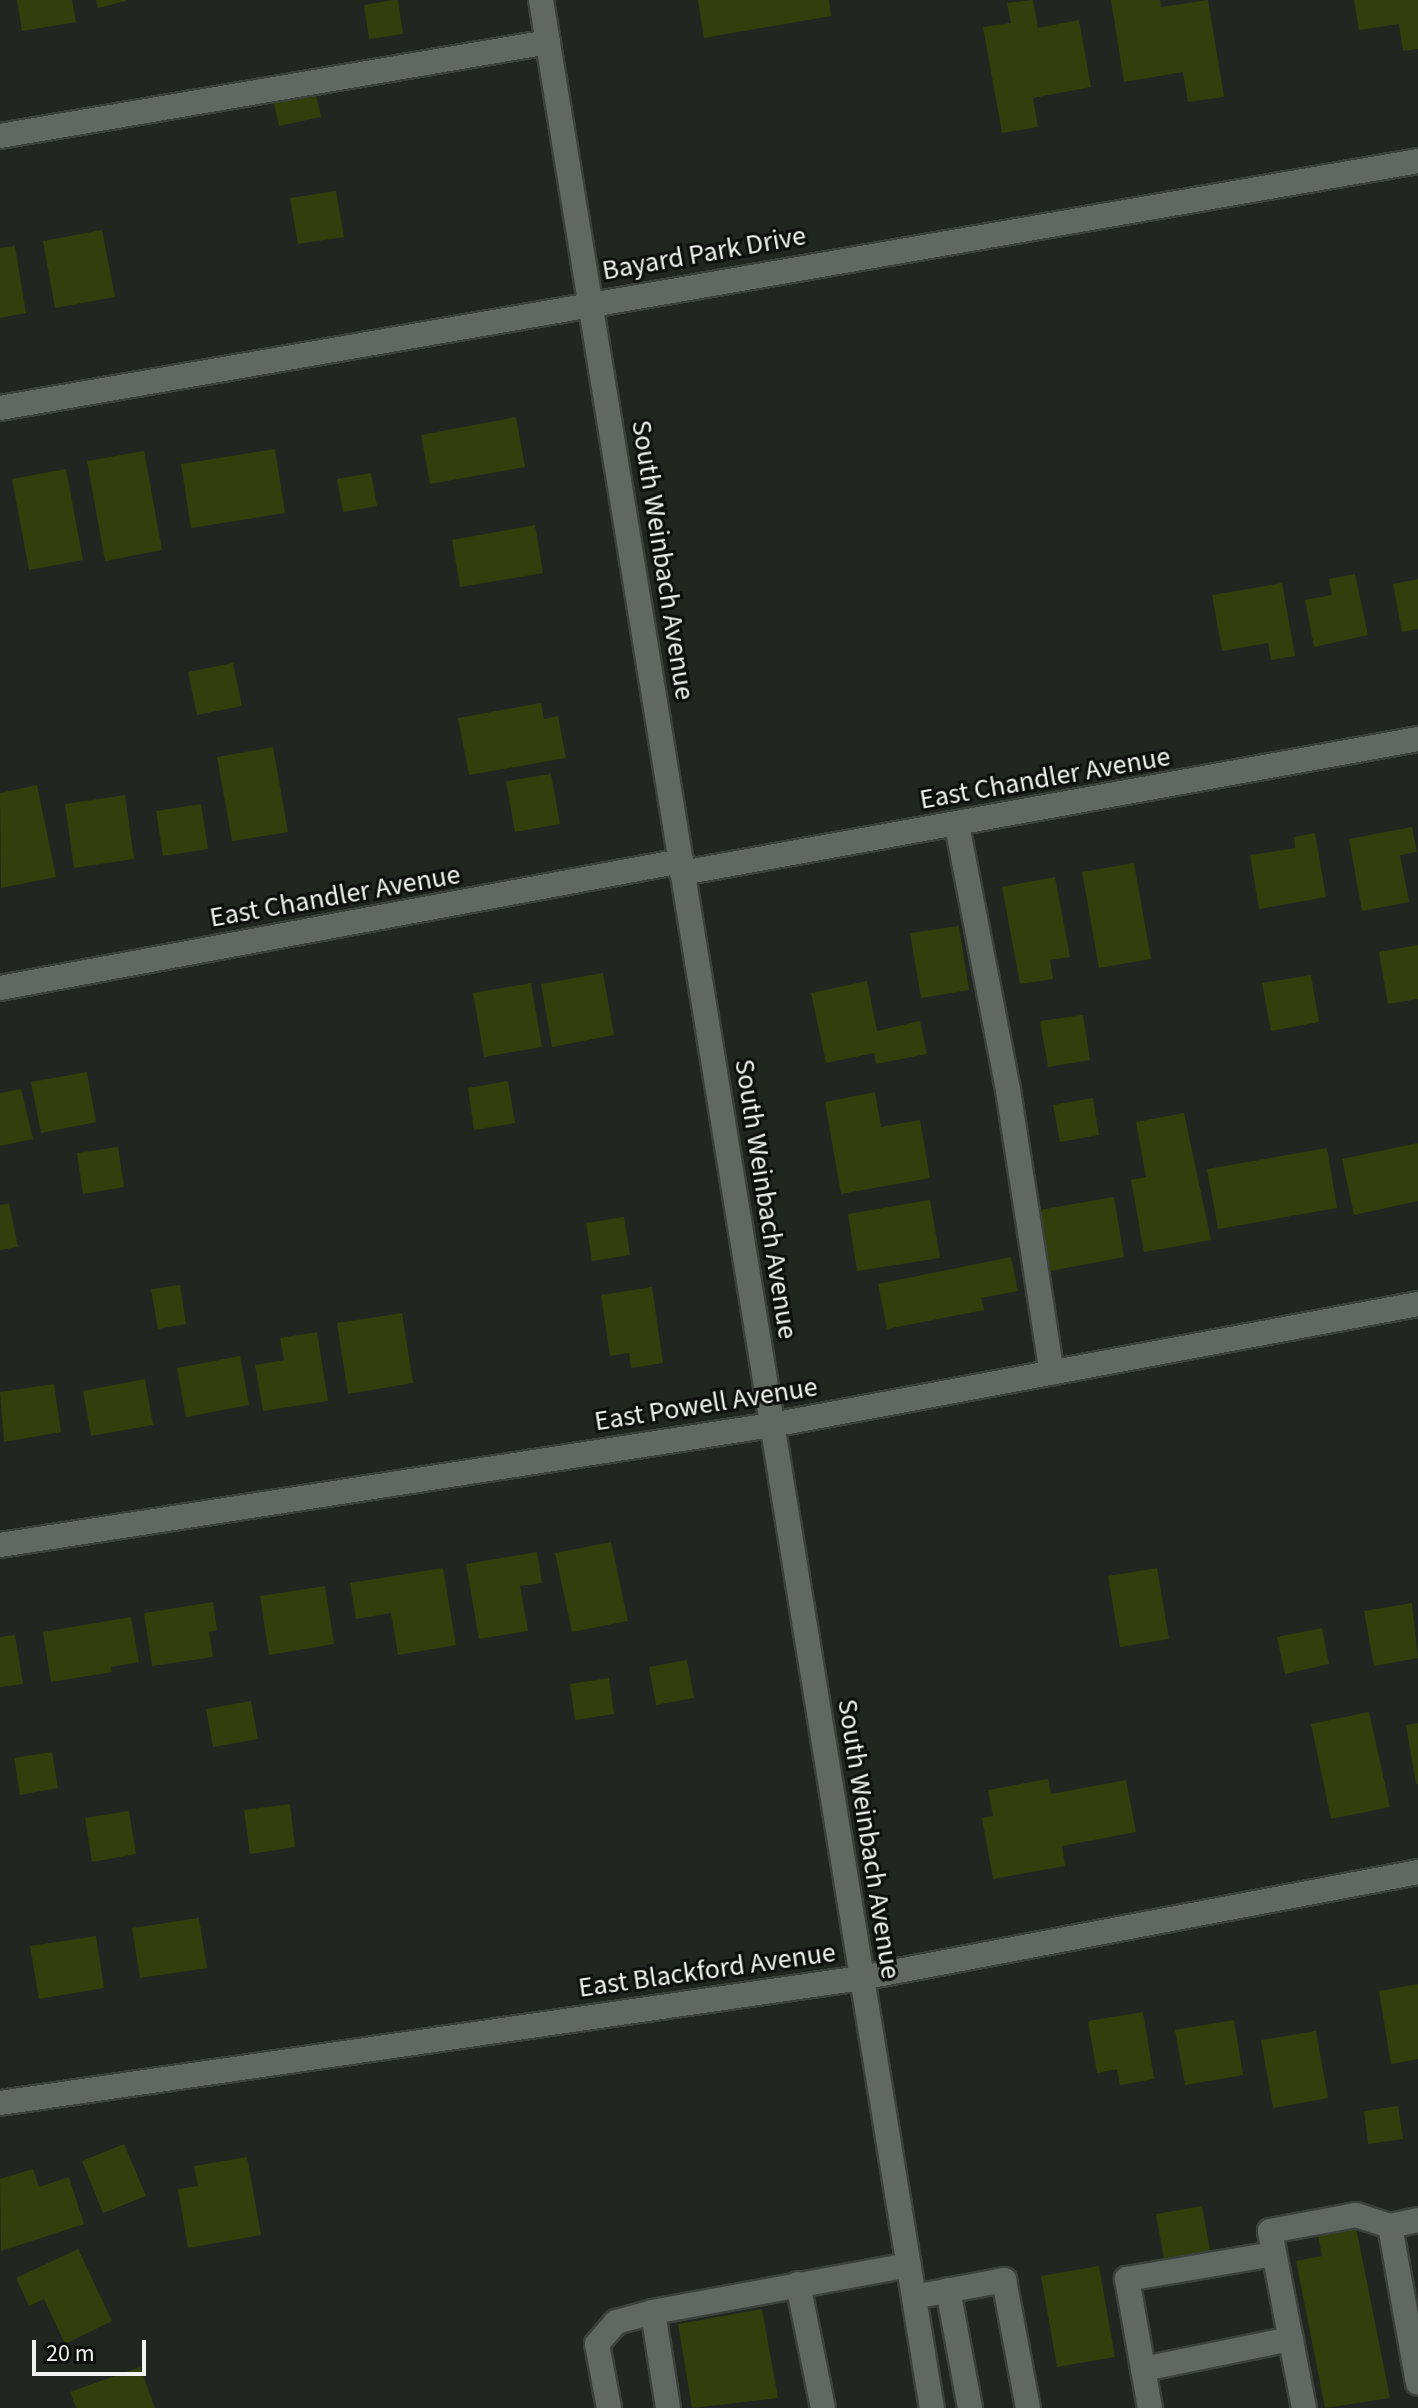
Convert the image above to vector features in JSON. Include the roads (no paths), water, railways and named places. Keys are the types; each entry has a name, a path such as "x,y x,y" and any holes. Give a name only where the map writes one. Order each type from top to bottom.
{"street":[{"name":"South Weinbach Avenue","path":"541,0 932,2408"},
{"path":"0,136 548,42"},
{"name":"Bayard Park Drive","path":"0,408 1418,161"},
{"name":"East Chandler Avenue","path":"0,988 681,867 957,825 1418,739"},
{"path":"957,825 1008,1090 1052,1373"},
{"name":"East Powell Avenue","path":"0,1545 772,1425 1418,1304"},
{"name":"East Blackford Avenue","path":"0,2103 861,1978 1418,1872"},
{"path":"1150,2408 1127,2279 1272,2242 1356,2215 1390,2226 1418,2220"},
{"path":"1390,2226 1418,2383"},
{"path":"1272,2242 1304,2408"},
{"path":"609,2408 597,2344 616,2322 653,2312 909,2265"},
{"path":"914,2297 1004,2280 1028,2408"},
{"path":"798,2284 823,2408"},
{"path":"948,2290 970,2408"},
{"path":"653,2312 668,2408"},
{"path":"1143,2369 1291,2339"}]}
